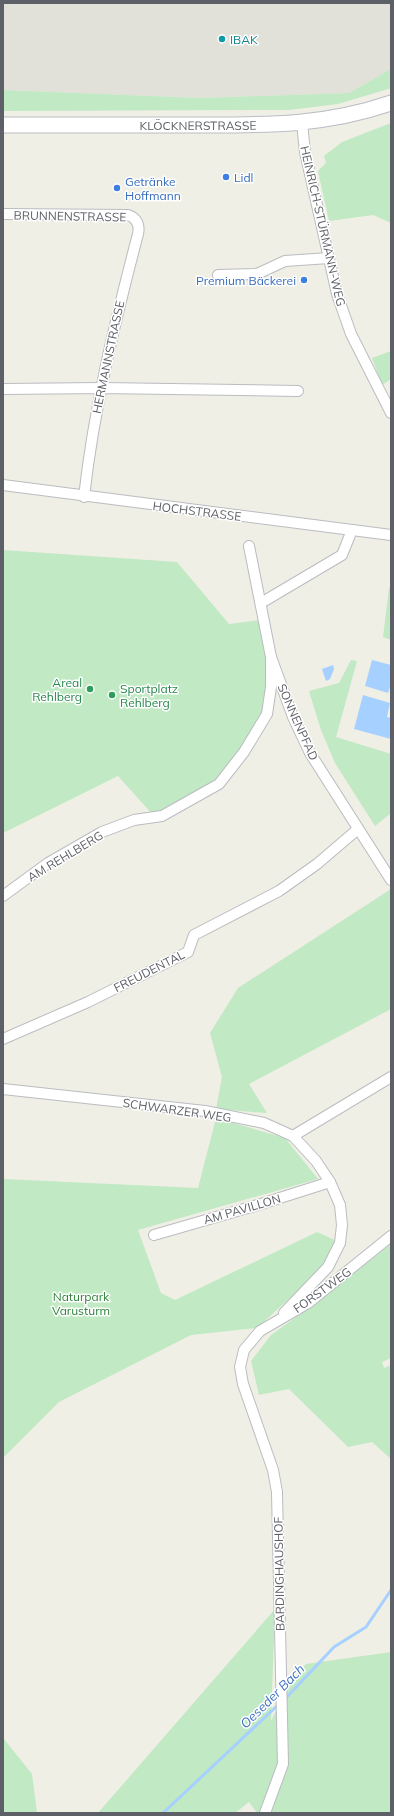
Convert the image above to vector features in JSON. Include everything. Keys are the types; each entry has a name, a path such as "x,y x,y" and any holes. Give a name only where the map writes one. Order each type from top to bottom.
{"main road":[{"name":"KLÖCKNERSTRASSE","path":"3,125 235,125 302,123 347,116 391,103"}],"street":[{"name":"HEINRICH-STÜRMANN-WEG","path":"302,123 305,152 337,294 351,334 391,413"},
{"name":"BRUNNENSTRASSE","path":"3,214 128,215 136,220"},
{"name":"HERMANNSTRASSE","path":"84,497 91,438 117,312 139,230 136,220"},
{"path":"218,275 257,274 285,261 329,258"},
{"path":"3,388 298,391"},
{"name":"HOCHSTRASSE","path":"3,485 84,497 391,535"},
{"path":"260,603 342,556 352,530"},
{"name":"SONNENPFAD","path":"249,546 271,657 293,717 310,752 391,880"},
{"name":"AM REHLBERG","path":"3,896 48,863 102,832 134,820 162,816 219,784 244,752 266,714 271,687 271,657"},
{"name":"FREUDENTAL","path":"3,1039 88,1002 188,952 194,935 279,891 316,864 358,829"},
{"path":"293,1136 391,1077"},
{"name":"SCHWARZER WEG","path":"3,1089 206,1111 264,1123 293,1136 316,1160 330,1182 340,1205 342,1225 340,1243 328,1267 277,1320"},
{"name":"AM PAVILLON","path":"154,1235 330,1182"},
{"name":"FORSTWEG","path":"251,1341 260,1331 308,1303 391,1236"},
{"name":"BARDINGHAUSHOF","path":"251,1341 244,1350 240,1367 242,1384 273,1470 277,1492 283,1764 265,1813"}],"shaded area":[{"path":"3,3 391,3 391,69 349,93 200,98 3,90"}],"green space":[{"path":"391,69 391,88 338,104 289,110 3,111 3,90 200,98 349,93"},
{"path":"391,123 391,223 373,215 329,221 318,171 326,163 324,156 342,142"},
{"path":"391,351 391,379 382,385 372,358"},
{"path":"3,550 177,562 229,624 259,620 271,657 267,714 219,784 154,816 118,776 3,833"},
{"path":"389,588 391,588 391,640 383,637"},
{"path":"351,660 357,661 336,737 391,754 391,813 375,826 335,763 321,730 309,691 339,683"},
{"path":"391,889 391,1009 249,1084 267,1113 216,1109 222,1077 210,1033 238,988"},
{"name":"Naturpark Varusturm","path":"216,1118 285,1138 318,1179 138,1230 161,1293 175,1300 317,1232 337,1241 325,1266 257,1328 191,1335 59,1402 3,1458 3,1179 198,1188"},
{"path":"391,1244 391,1358 382,1362 384,1368 391,1365 391,1459 372,1442 348,1447 289,1389 259,1395 251,1361 271,1335 310,1307"},
{"path":"275,1609 271,1721 289,1683 306,1664 391,1652 391,1813 257,1813 249,1802 235,1813 98,1813"},
{"path":"3,1738 32,1774 37,1813 3,1813"}],"water":[{"path":"372,660 391,665 391,684 388,693 365,686"},
{"path":"333,665 334,669 330,679 326,681 322,669"},
{"path":"363,695 390,703 387,717 391,718 391,739 354,729"}],"waterway":[{"name":"Oeseder Bach","path":"284,1700 334,1647 366,1627 391,1590"},
{"name":"Oeseder Bach","path":"163,1813 278,1705"}],"place":[{"name":"IBAK","path":"222,39"},
{"name":"Lidl","path":"226,177"},
{"name":"Getränke Hoffmann","path":"117,188"},
{"name":"Premium Bäckerei","path":"304,280"},
{"name":"Areal Rehlberg","path":"90,689"},
{"name":"Sportplatz Rehlberg","path":"112,695"}]}
